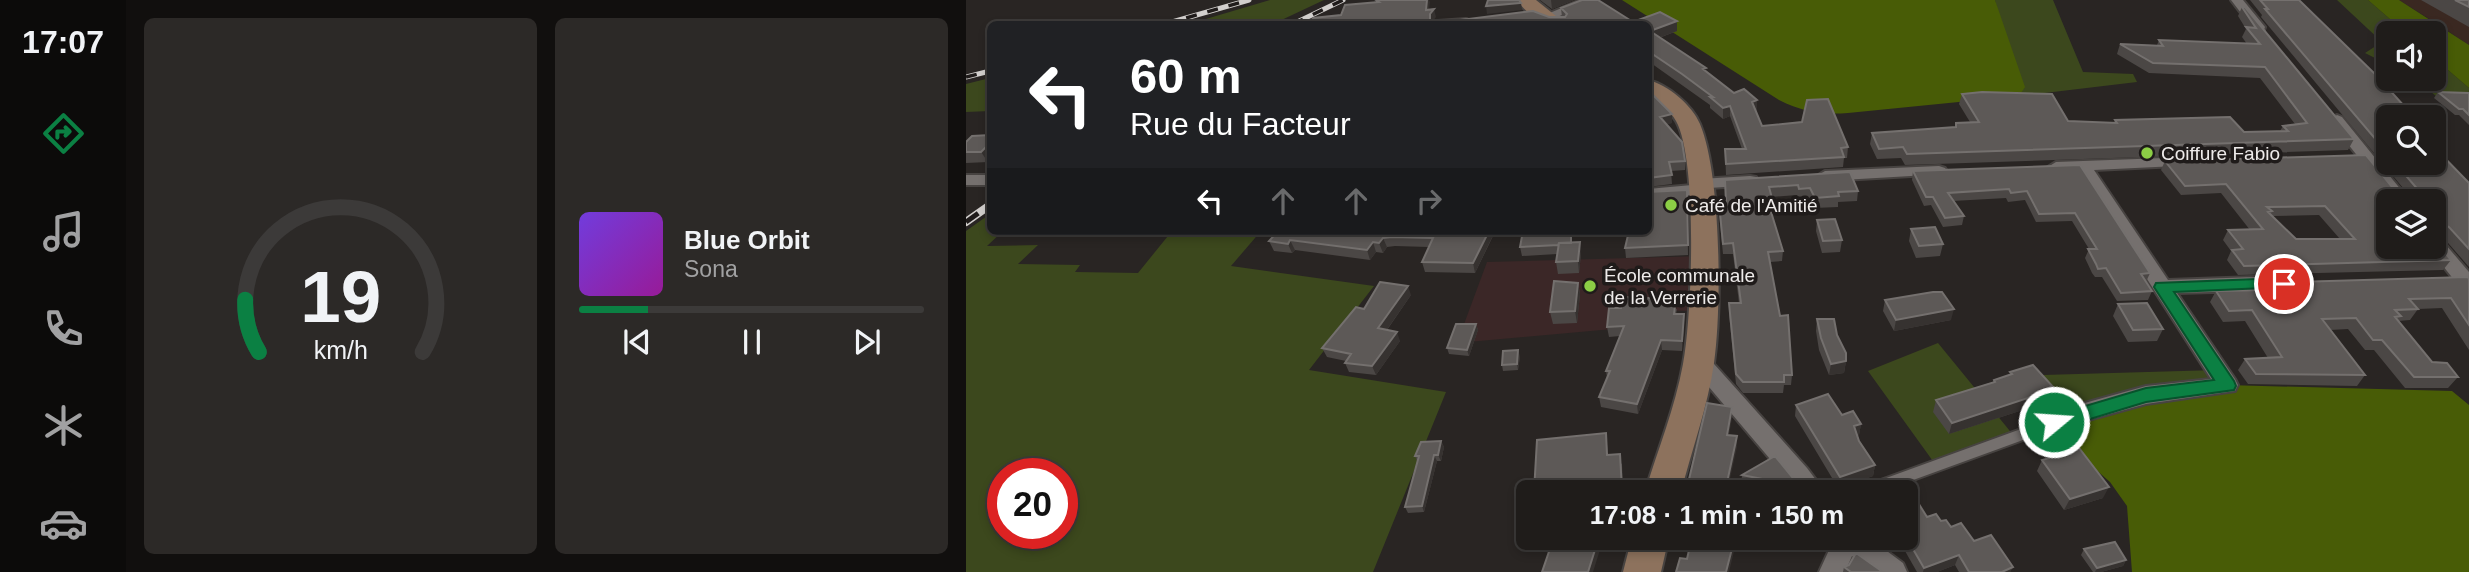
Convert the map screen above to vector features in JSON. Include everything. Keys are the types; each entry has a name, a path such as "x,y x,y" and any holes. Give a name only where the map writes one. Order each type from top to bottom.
{"street":[{"path":"1539,14 1592,0"},
{"path":"2237,0 2272,43"},
{"path":"1652,89 1666,98 1688,123 1696,146 1703,256 1699,361 1666,480"},
{"path":"2325,106 2393,189"},
{"path":"2339,157 2367,156"},
{"path":"2042,167 2202,162"},
{"path":"2081,413 2146,395 2227,386 2082,166"},
{"path":"1802,178 1950,171"},
{"path":"1652,193 1764,180"},
{"path":"2446,256 2467,280"},
{"path":"2436,279 2467,280"},
{"path":"2162,287 2300,283"},
{"path":"1699,361 1728,399 1803,480"},
{"path":"1642,572 1648,550"},
{"path":"1832,572 1842,550"},
{"path":"1865,550 1894,572"}],"lane":[{"path":"1894,480 2081,413"}],"shaded area":[{"path":"2399,0 2469,0 2469,45 2446,30 2446,21 2433,21"},
{"name":"École communale de la Verrerie","path":"1703,256 1702,311 1619,310 1613,329 1457,343 1487,262"}],"green space":[{"path":"1270,0 1324,0 1279,21 1199,21"},
{"path":"1622,0 1995,0 2025,87 2019,96 1848,113 1813,112 1779,100"},
{"path":"1995,0 2053,0 2083,72 2133,74 2137,82 2019,96"},
{"path":"2337,0 2368,0 2392,21 2376,21 2376,36"},
{"path":"2368,0 2399,0 2432,21 2392,21"},
{"path":"2446,30 2469,45 2469,88 2446,68"},
{"path":"2376,46 2376,58 2365,53"},
{"path":"2446,68 2469,88 2469,99 2437,97 2430,91 2446,91"},
{"path":"987,79 987,111 966,112 966,84"},
{"path":"987,216 987,235 999,235 987,246 1038,245 1018,264 1080,265 1075,272 1138,273 1169,235 1258,235 1231,266 1374,286 1309,370 1446,392 1373,572 966,572 966,231"},
{"path":"1938,343 2014,436 1935,464 1868,371"},
{"path":"2217,370 2227,385 2075,415 2043,375"},
{"path":"2227,385 2452,391 2469,405 2469,572 2132,572 2127,506 2110,482 2077,453 2081,413"}],"building":[{"path":"1376,0 1427,0 1426,10 1434,9 1430,14 1430,21 1312,21 1313,18 1341,15 1345,5 1379,2"},
{"path":"1488,0 1519,0 1521,3 1486,6"},
{"path":"1582,0 1598,0 1631,21 1452,21 1533,11 1549,17 1565,17 1567,14 1561,8"},
{"path":"2260,0 2299,0 2376,75 2376,91 2391,91 2403,105 2376,105 2376,140 2265,9 2268,9"},
{"path":"2455,0 2469,0 2469,7"},
{"path":"2242,7 2245,7 2354,139 1907,154 1903,147 1879,149 1872,133 1956,127 1956,123 1979,122 1962,94 1982,92 2052,94 2068,121 2117,123 2115,120 2230,117 2244,132 2288,131 2283,126 2307,123 2265,67 2153,63 2120,44 2163,46 2159,40 2260,44 2246,27 2256,28"},
{"path":"1660,12 1677,21 1652,30 1652,21 1636,21"},
{"path":"1652,32 1706,68 1703,69 1734,93 1744,89 1757,100 1752,102 1762,126 1802,122 1807,100 1828,99 1848,147 1841,148 1844,157 1726,164 1725,149 1746,149 1730,106 1723,108 1682,74 1652,54"},
{"path":"2438,92 2469,93 2469,115 2463,109 2459,109"},
{"path":"1652,94 1672,114 1660,117 1682,142 1685,161 1669,162 1672,175 1652,178"},
{"path":"987,135 987,146 981,152 966,152 966,142 972,136"},
{"path":"2366,155 2376,167 2376,175 2382,175 2394,189 2376,189 2376,259 2446,259 2446,254 2451,260 2244,266 2232,250 2243,249 2228,230 2263,229 2226,184 2185,186 2165,161","holes":["2325,206 2355,239 2296,239 2268,212 2272,211 2267,207"]},
{"path":"2446,159 2469,183 2469,249 2446,226 2446,189 2417,189 2405,175 2446,175"},
{"path":"2080,165 2150,273 2141,274 2152,291 2121,293 2106,268 2098,269 2088,249 2097,249 2075,213 2039,214 2027,191 2011,193 2009,189 1948,193 1964,216 1945,218 1933,197 1926,197 1913,171"},
{"path":"1850,172 1858,191 1838,192 1839,196 1815,198 1810,188 1799,189 1798,185 1769,187 1773,202 1768,202 1783,251 1768,252 1780,316 1788,315 1792,375 1784,375 1784,382 1743,382 1736,374 1729,303 1741,303 1733,243 1723,244 1719,203 1726,203 1725,180"},
{"path":"1687,190 1688,245 1625,248 1628,235 1652,235 1652,192"},
{"path":"1835,219 1842,240 1823,241 1817,220"},
{"path":"1935,227 1943,244 1919,246 1911,229"},
{"path":"1274,235 1487,235 1473,263 1422,262 1433,238 1383,238 1379,243 1373,242 1367,250 1290,240 1288,244 1269,241"},
{"path":"1522,235 1571,235 1571,243 1520,247"},
{"path":"1580,242 1578,261 1556,262 1559,243"},
{"path":"2467,277 2469,325 2451,298 2409,299 2418,309 2395,310 2401,316 2395,317 2432,362 2447,363 2458,377 2414,377 2382,340 2373,340 2356,318 2322,319 2365,375 2256,374 2245,359 2282,357 2252,310 2229,311 2216,291 2264,290 2258,283"},
{"path":"1554,281 1578,283 1575,311 1550,312"},
{"path":"1380,282 1408,286 1378,328 1397,332 1372,366 1345,363 1351,354 1322,348 1356,307 1364,309"},
{"path":"1942,292 1954,309 1896,320 1885,300"},
{"path":"1623,297 1676,299 1674,314 1684,314 1682,341 1661,340 1637,404 1599,397 1624,326 1607,327 1609,308 1621,308"},
{"path":"2147,303 2163,329 2133,330 2118,304"},
{"path":"1817,319 1834,319 1837,335 1846,353 1846,361 1831,364"},
{"path":"1456,324 1476,324 1467,350 1447,348"},
{"path":"1518,350 1517,364 1502,365 1503,351"},
{"path":"2033,365 2055,389 1952,423 1936,400 1995,382 1994,380 2012,374 2010,372"},
{"path":"1828,394 1842,415 1853,411 1861,424 1854,426 1859,441 1875,465 1840,477 1796,405"},
{"path":"1707,403 1732,407 1727,435 1737,436 1728,480 1689,480"},
{"path":"1606,433 1607,455 1620,454 1621,480 1535,480 1537,440"},
{"path":"2073,440 2109,487 2070,499 2042,460 2064,454 2057,444"},
{"path":"1441,441 1438,455 1434,455 1422,506 1405,507 1419,456 1415,456 1421,442"},
{"path":"1775,456 1795,480 1763,480 1742,475"},
{"path":"1918,503 1927,517 1936,514 1951,527 1961,523 1974,541 1991,535 2013,567 2002,572 1969,572 1959,555 1924,568 1914,550 1918,550"},
{"path":"2115,542 2126,560 2097,568 2084,549"},
{"path":"1550,550 1595,550 1588,572 1542,572"},
{"path":"1689,550 1732,550 1726,572 1676,572 1680,558 1687,559"},
{"path":"1856,553 1883,572 1851,572 1844,567 1849,565"}],"railway":[{"path":"1176,21 1249,0"},
{"path":"1299,21 1343,0"},
{"path":"966,77 987,72"},
{"path":"966,222 987,207"}],"place":[{"name":"Coiffure Fabio","path":"2147,153"},
{"name":"Café de l'Amitié","path":"1671,205"},
{"name":"École communale de la Verrerie","path":"1590,286"}],"route":[{"path":"2054,422 2146,395 2184,388 2227,386 2162,287 2284,284"}]}
